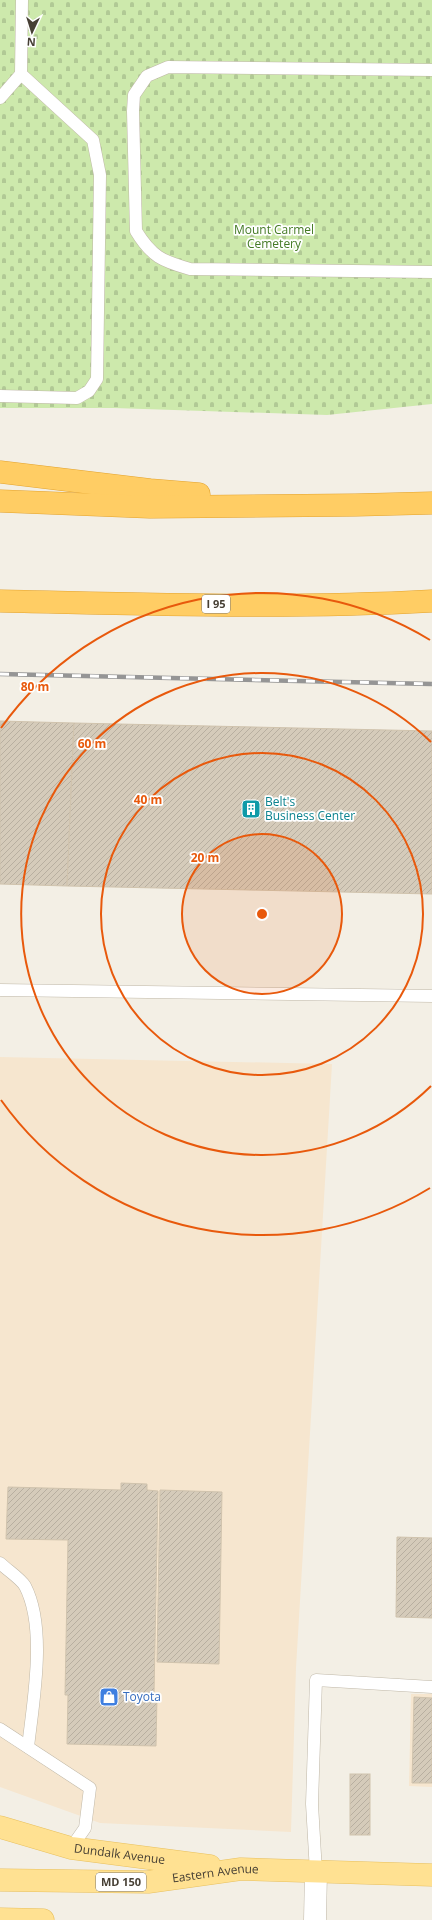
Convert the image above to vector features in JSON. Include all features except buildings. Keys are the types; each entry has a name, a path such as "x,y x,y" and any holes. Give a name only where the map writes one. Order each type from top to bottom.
{"highway":[{"path":"0,472 150,490 356,505"},
{"path":"0,501 150,507 356,505 432,502"},
{"name":"I 95","path":"0,600 139,604 353,605 432,601"}],"main road":[{"name":"Dundalk Avenue","path":"0,1827 71,1848 241,1869"},
{"name":"Eastern Avenue","path":"0,1880 148,1882 241,1869 432,1875"},
{"path":"0,1919 43,1920"}],"street":[{"path":"315,1920 316,1872"}],"lane":[{"path":"0,98 21,74 22,0"},
{"path":"432,70 168,67 147,76 134,95 133,111 136,231 145,246 164,261 190,269 432,272"},
{"path":"0,396 77,398 89,391 97,379 100,175 93,140 21,74"},
{"path":"0,990 432,996"},
{"path":"0,1563 24,1585 30,1600 35,1623 37,1666 28,1747"},
{"path":"316,1872 312,1804 316,1680 432,1687"},
{"path":"0,1729 90,1788 85,1828 71,1848"}],"shaded area":[{"path":"0,1057 332,1064 296,1668 291,1832 100,1823 0,1787"},
{"path":"411,1694 432,1694 432,1787 409,1786"}],"green space":[{"name":"Mount Carmel Cemetery","path":"0,0 432,0 432,404 327,415 114,408 0,408"}],"railway":[{"path":"0,674 432,684"}],"place":[{"name":"Belt's Business Center","path":"251,809"},
{"name":"Toyota","path":"109,1697"}]}
